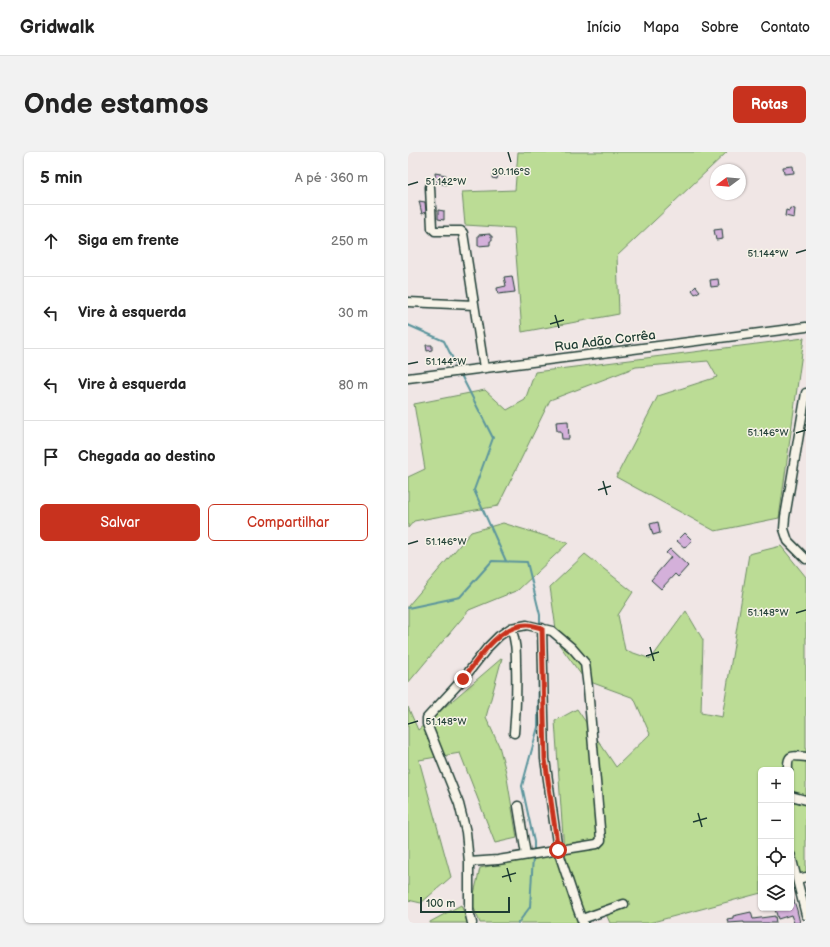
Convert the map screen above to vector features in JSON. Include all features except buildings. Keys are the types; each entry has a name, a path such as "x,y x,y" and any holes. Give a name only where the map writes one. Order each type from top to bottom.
{"street":[{"path":"430,187 432,228 435,231 461,231 463,233 484,368"},
{"path":"408,302 474,305"},
{"name":"Rua Adão Corrêa","path":"408,378 806,327"},
{"path":"806,393 784,529 788,541 806,559"},
{"path":"469,862 498,860 597,844 601,840 588,688 584,663 572,648 552,631 527,625 511,628 499,636 488,647 463,679 427,718 427,724 459,804 466,832 469,862 469,911 472,923"},
{"path":"511,628 515,638 517,686 514,733"},
{"path":"542,628 545,759 558,850 576,907 582,921 624,904"},
{"path":"788,767 789,758 792,756 806,757"},
{"path":"794,797 806,800"},
{"path":"518,806 526,855"},
{"path":"794,868 806,915"},
{"path":"797,879 806,877"}],"green space":[{"path":"518,152 727,152 714,164 710,164 710,168 617,256 619,314 522,332 514,228 465,225 462,192 515,190"},
{"path":"804,338 779,518 715,531 616,477 658,396 717,377 708,361 636,367 550,400 498,506 414,521 408,528 408,477 425,469 414,404 485,390 507,410 525,400 535,372"},
{"path":"503,523 568,543 518,590 469,610 408,683 408,606 471,532"},
{"path":"781,546 806,577 806,881 794,884 794,767 758,767 758,894 649,923 610,923 606,914 584,923 480,923 472,903 480,868 564,851 555,721 577,709 616,767 650,734 634,698 585,680 558,643 550,587 585,554 633,592 618,615 625,650 651,659 686,611 703,640 701,713 722,717 749,554"},
{"path":"502,658 486,717 499,746 506,772 517,838 495,843 460,753 419,760 451,877 421,903 408,900 408,707 418,730"},
{"path":"461,905 468,923 430,923 430,922"}],"waterway":[{"path":"408,325 444,341 458,369"},
{"path":"460,373 493,438 474,490 506,561"},
{"path":"408,608 460,597 492,561 527,562 540,615 540,625"},
{"path":"534,852 534,842 522,786 538,727 539,668"},
{"path":"518,923 530,907 533,856"}],"route":[{"path":"463,679 488,647 499,636 511,628 527,625 542,628 545,759 558,850"}]}
